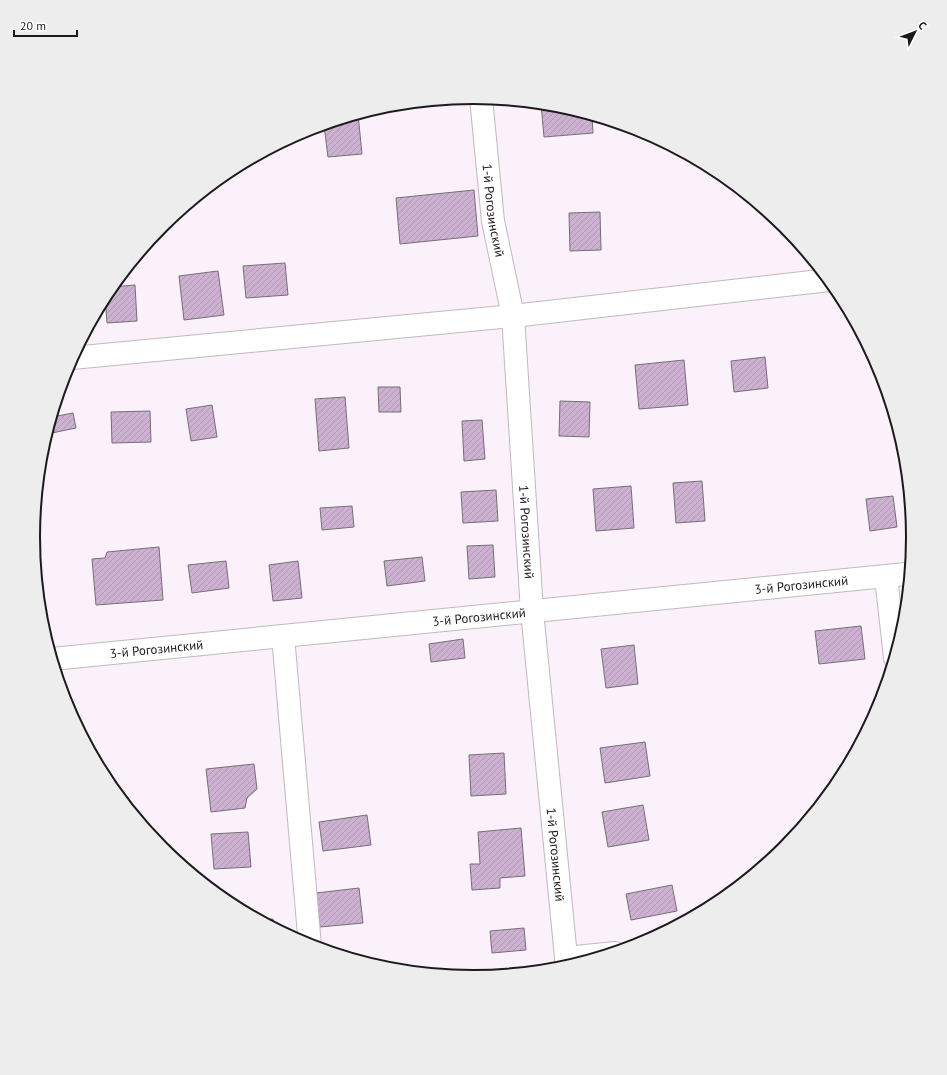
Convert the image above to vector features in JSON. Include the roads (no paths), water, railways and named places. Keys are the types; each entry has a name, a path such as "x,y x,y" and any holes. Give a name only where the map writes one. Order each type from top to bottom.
{"lane":[{"name":"1-й Рогозинский","path":"482,104 493,221 512,316 532,612 567,961"},
{"path":"80,357 512,316 822,281"},
{"name":"3-й Рогозинский","path":"58,658 896,576 895,637"},
{"path":"283,636 309,939"}]}
